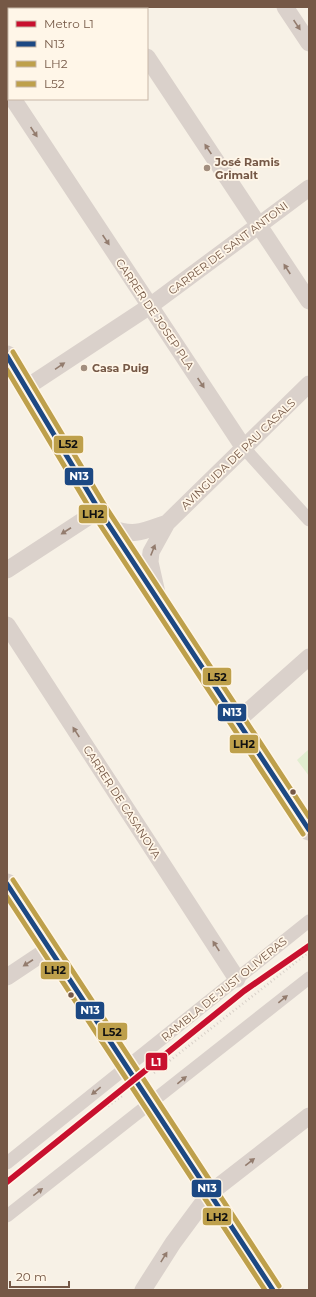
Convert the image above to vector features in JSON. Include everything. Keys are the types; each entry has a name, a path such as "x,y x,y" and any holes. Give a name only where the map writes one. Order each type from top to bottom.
{"street":[{"path":"285,7 309,43"},
{"path":"148,58 309,301"},
{"name":"CARRER DE JOSEP PLA","path":"14,100 244,448 309,520"},
{"name":"CARRER DE SANT ANTONI","path":"27,387 150,306 309,188"},
{"path":"7,356 27,387 99,510 309,830"},
{"name":"AVINGUDA DE PAU CASALS","path":"159,601 152,574 151,552 166,523 309,384"},
{"path":"7,570 99,510"},
{"name":"AVINGUDA DE PAU CASALS","path":"111,528 125,533 138,533 166,523"},
{"name":"CARRER DE CASANOVA","path":"7,625 237,979"},
{"path":"237,721 309,657"},
{"path":"7,884 272,1290"},
{"name":"RAMBLA DE JUST OLIVERAS","path":"7,1163 309,921"},
{"path":"7,977 50,949"},
{"path":"7,1216 151,1105 309,978"},
{"path":"143,1290 173,1243 210,1193 309,1116"}],"path":[{"name":"RAMBLA DE JUST OLIVERAS","path":"150,1076 309,952"},
{"path":"108,1106 127,1092"}],"green space":[{"path":"309,749 309,776 297,760"}],"metro line":[{"name":"L1","path":"7,1182 244,991 309,946"}],"transit line":[{"name":"L52","path":"13,352 105,506 309,817"},
{"name":"N13","path":"7,356 99,510 309,830"},
{"name":"LH2","path":"7,370 93,514 303,834"},
{"name":"L52","path":"13,880 279,1286"},
{"name":"N13","path":"7,884 273,1290"},
{"name":"LH2","path":"7,897 265,1290"}],"place":[{"name":"José Ramis Grimalt","path":"207,168"},
{"name":"Casa Puig","path":"84,368"}]}
